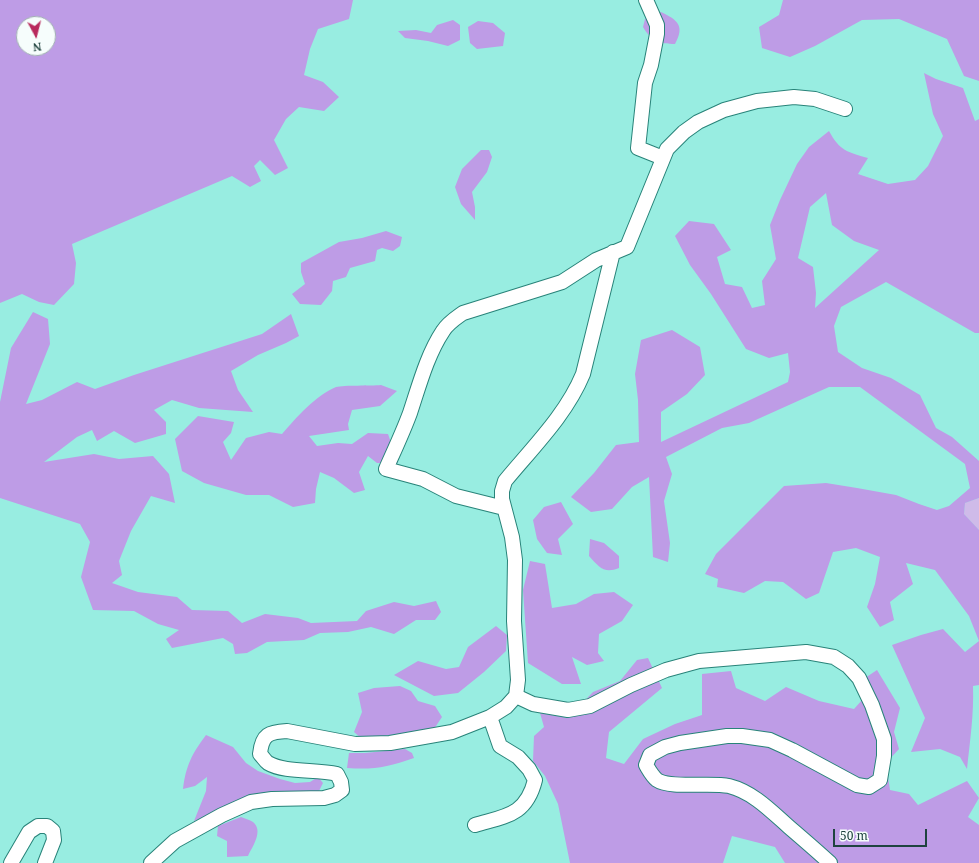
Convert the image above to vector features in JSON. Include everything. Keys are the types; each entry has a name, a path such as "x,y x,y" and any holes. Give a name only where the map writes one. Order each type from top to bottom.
{"street":[{"path":"646,0 657,25 657,34 651,65 645,83 638,148 663,158"},
{"path":"504,508 456,496 423,479 386,469 410,413 415,395 433,350 443,330 463,313 562,282 596,260 627,247 667,149 684,132 698,122 724,110 757,101 794,97 815,99 845,109"},
{"path":"151,863 175,841 222,815 251,802 272,799 324,798 335,795 342,790 341,782 337,774 279,768 267,763 260,754 261,743 267,735 287,731 355,744 390,743 452,732 490,717 506,707 516,696 518,680 514,621 515,560 512,537 504,508 502,491 506,481 565,408 577,388 583,374 613,252"},
{"path":"516,696 533,704 568,710 590,706 631,685 666,670 699,661 806,652 834,657 848,666 859,678 872,705 884,739 884,756 880,780 869,788 857,785 792,750 770,740 742,736 727,736 680,743 665,747 650,755 646,765 651,774 657,780 670,784 712,784 730,786 744,792 764,804 830,863"},
{"path":"475,825 514,813 525,804 532,792 535,780 529,769 518,758 500,746 490,717"},
{"path":"11,863 29,832 38,826 47,826 53,831 54,840 45,863"}],"shaded area":[{"path":"0,0 353,0 349,19 318,29 310,49 304,75 323,82 339,97 324,111 299,107 286,119 274,140 288,168 275,175 260,160 254,166 261,181 250,187 232,176 72,244 76,263 74,284 54,305 39,302 22,294 0,303"},
{"path":"783,0 979,0 979,81 964,76 947,39 899,19 862,20 815,46 790,57 762,48 759,27 779,15"},
{"path":"661,12 672,18 678,24 679,33 675,44 656,41 649,36 643,27 645,19"},
{"path":"453,20 460,25 460,40 448,46 428,41 405,38 398,31 416,30 431,33 437,25"},
{"path":"478,21 493,23 505,33 503,46 477,49 470,43 468,27"},
{"path":"924,73 936,79 963,88 975,121 979,119 979,333 975,333 886,282 841,307 834,326 838,352 862,368 891,378 920,395 936,428 952,437 979,461 979,498 965,503 964,514 979,530 979,641 969,616 935,570 906,563 913,584 890,602 894,620 880,627 867,607 875,584 880,557 856,548 833,552 819,593 806,599 783,582 765,581 744,593 717,587 718,579 705,574 716,554 784,486 826,483 896,495 937,510 949,506 970,488 965,464 860,387 829,387 749,423 722,428 666,457 672,474 664,501 670,543 668,562 653,557 649,477 632,487 612,509 591,512 571,497 594,473 616,445 639,442 638,400 635,374 641,340 672,330 700,347 705,375 687,394 661,412 661,442 788,382 790,372 788,353 769,358 746,349 711,294 690,265 675,236 689,221 714,224 731,250 717,257 725,284 742,287 752,308 765,305 762,281 776,259 770,225 797,164 809,147 829,131 837,143 845,150 868,158 858,174 888,184 915,180 928,166 943,136 933,114","holes":["826,193 832,225 854,241 879,250 815,308 816,293 813,267 798,258 810,207"]},
{"path":"481,150 489,150 492,157 487,172 472,192 475,207 475,220 461,204 455,187 462,169"},
{"path":"386,231 402,237 400,246 393,251 382,248 377,250 375,261 350,268 346,277 333,281 332,291 321,305 300,304 292,294 305,284 301,272 301,263 339,242 362,238"},
{"path":"33,312 48,319 50,344 26,404 42,400 77,382 95,389 262,334 291,314 299,336 258,355 231,371 238,390 253,412 199,408 172,400 154,410 166,422 166,434 135,443 114,431 97,441 92,430 77,437 44,462 94,454 119,459 153,456 169,474 175,503 151,496 131,531 119,561 122,575 112,583 138,592 177,597 192,610 228,611 242,623 265,614 298,618 311,623 357,621 366,611 394,602 414,606 436,601 441,612 435,620 416,620 394,634 371,627 348,632 320,633 304,640 267,642 247,653 235,654 233,644 223,638 172,648 166,639 179,630 158,624 134,611 93,610 81,577 90,542 80,524 0,498 0,402 11,348"},
{"path":"381,385 397,391 380,406 352,410 348,424 349,430 309,436 317,446 338,443 352,444 368,433 388,434 398,463 377,463 368,456 359,472 365,490 354,493 334,478 320,472 316,489 315,503 293,507 269,495 246,495 204,483 182,471 175,439 198,416 234,422 231,433 223,442 231,460 246,438 269,432 282,434 314,401 321,395 336,387"},
{"path":"979,498 979,530 964,514 965,503"},
{"path":"561,502 573,524 558,539 562,555 547,553 537,539 533,520 544,507"},
{"path":"590,539 604,543 619,556 619,568 614,570 606,570 589,556"},
{"path":"530,561 545,564 552,608 576,604 594,594 614,592 633,605 622,621 599,634 598,653 604,661 587,665 572,657 581,684 562,684 528,663 523,590"},
{"path":"496,626 507,635 506,651 484,672 458,693 434,696 394,675 418,661 446,669 459,667 468,647"},
{"path":"943,629 965,652 979,641 979,685 973,686 972,717 967,769 960,757 940,749 911,752 925,718 892,645"},
{"path":"648,658 662,688 609,732 606,758 624,764 643,739 675,724 702,715 702,674 731,671 736,688 765,701 786,687 819,701 854,709 871,690 865,678 877,670 900,708 894,732 899,749 886,763 890,790 909,794 918,805 967,781 979,798 968,817 979,825 979,863 785,863 775,847 732,836 723,863 570,863 558,804 545,776 533,761 534,736 544,727 540,713 568,718 593,692 620,681 637,660"},
{"path":"400,686 411,691 418,701 435,706 442,717 434,729 362,739 354,732 362,712 358,693 374,688"},
{"path":"206,735 233,747 246,763 258,771 295,783 310,782 318,777 323,783 319,791 299,792 210,815 194,821 206,791 207,777 195,786 183,789 190,760"},
{"path":"405,749 412,753 414,758 381,767 365,769 347,768 349,753"},
{"path":"241,817 252,821 256,826 256,839 248,856 227,857 227,841 217,836 218,826"}]}
